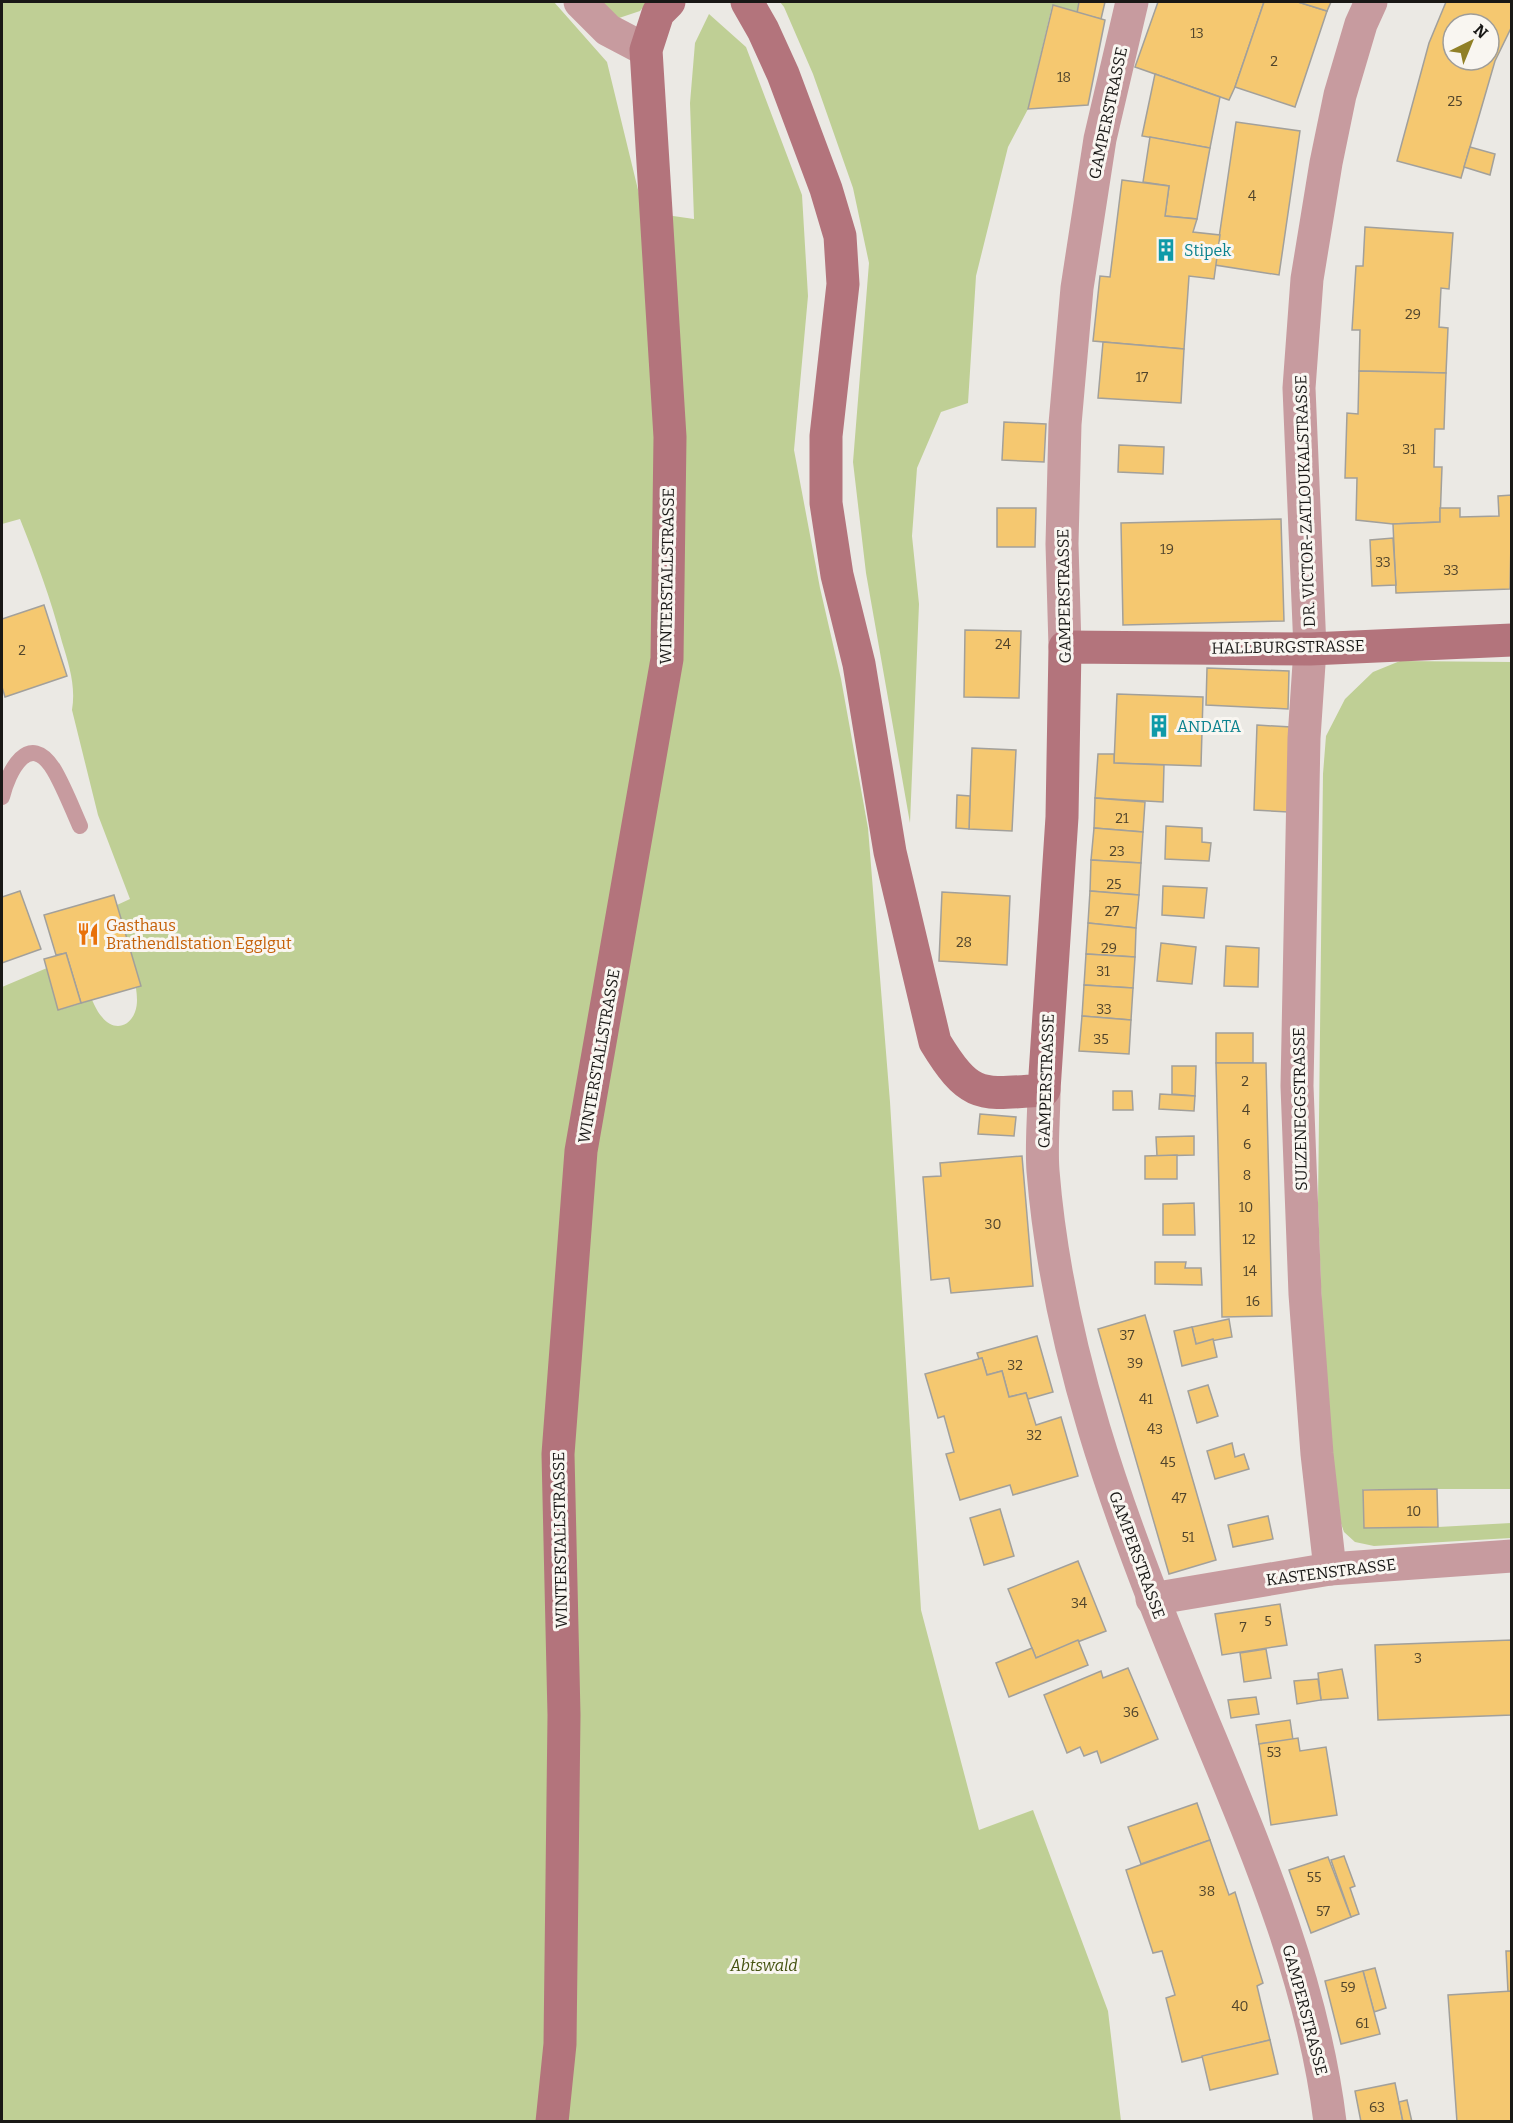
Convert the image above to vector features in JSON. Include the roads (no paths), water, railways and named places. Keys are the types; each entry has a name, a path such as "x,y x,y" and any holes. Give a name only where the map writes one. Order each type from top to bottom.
{"street":[{"path":"580,2 608,30 646,51"},
{"name":"WINTERSTALLSTRASSE","path":"552,2121 560,2044 563,1750 558,1454 560,1419 582,1151 667,659 670,437 646,51 658,13 669,2"},
{"path":"747,2 783,74 826,189 840,236 843,284 826,436 826,503 837,575 860,664 891,852 935,1042 951,1068 968,1086 989,1093 1044,1090"},
{"name":"GAMPERSTRASSE","path":"1132,2 1100,139 1077,288 1065,424 1062,544 1065,647 1062,817 1044,1090 1043,1169 1056,1274 1083,1387 1116,1500 1152,1599 1235,1797 1301,1981 1327,2094 1330,2121"},
{"name":"DR. VICTOR-ZATLOUKALSTRASSE","path":"1310,649 1299,388 1307,279 1340,95 1361,24 1371,2"},
{"name":"HALLBURGSTRASSE","path":"1065,647 1310,649 1512,640"},
{"name":"SULZENEGGSTRASSE","path":"1310,649 1304,738 1297,1086 1305,1294 1317,1454 1330,1569"},
{"name":"KASTENSTRASSE","path":"1152,1599 1330,1569 1512,1556"}],"lane":[{"path":"2,797 14,765 22,756 31,753 39,755 54,770 80,826"}],"place":[{"name":"Stipek","path":"1166,250"},
{"name":"ANDATA","path":"1159,726"},
{"name":"Gasthaus Brathendlstation Egglgut","path":"88,934"}],"park label":[{"name":"Abtswald","path":"764,1965"}]}
